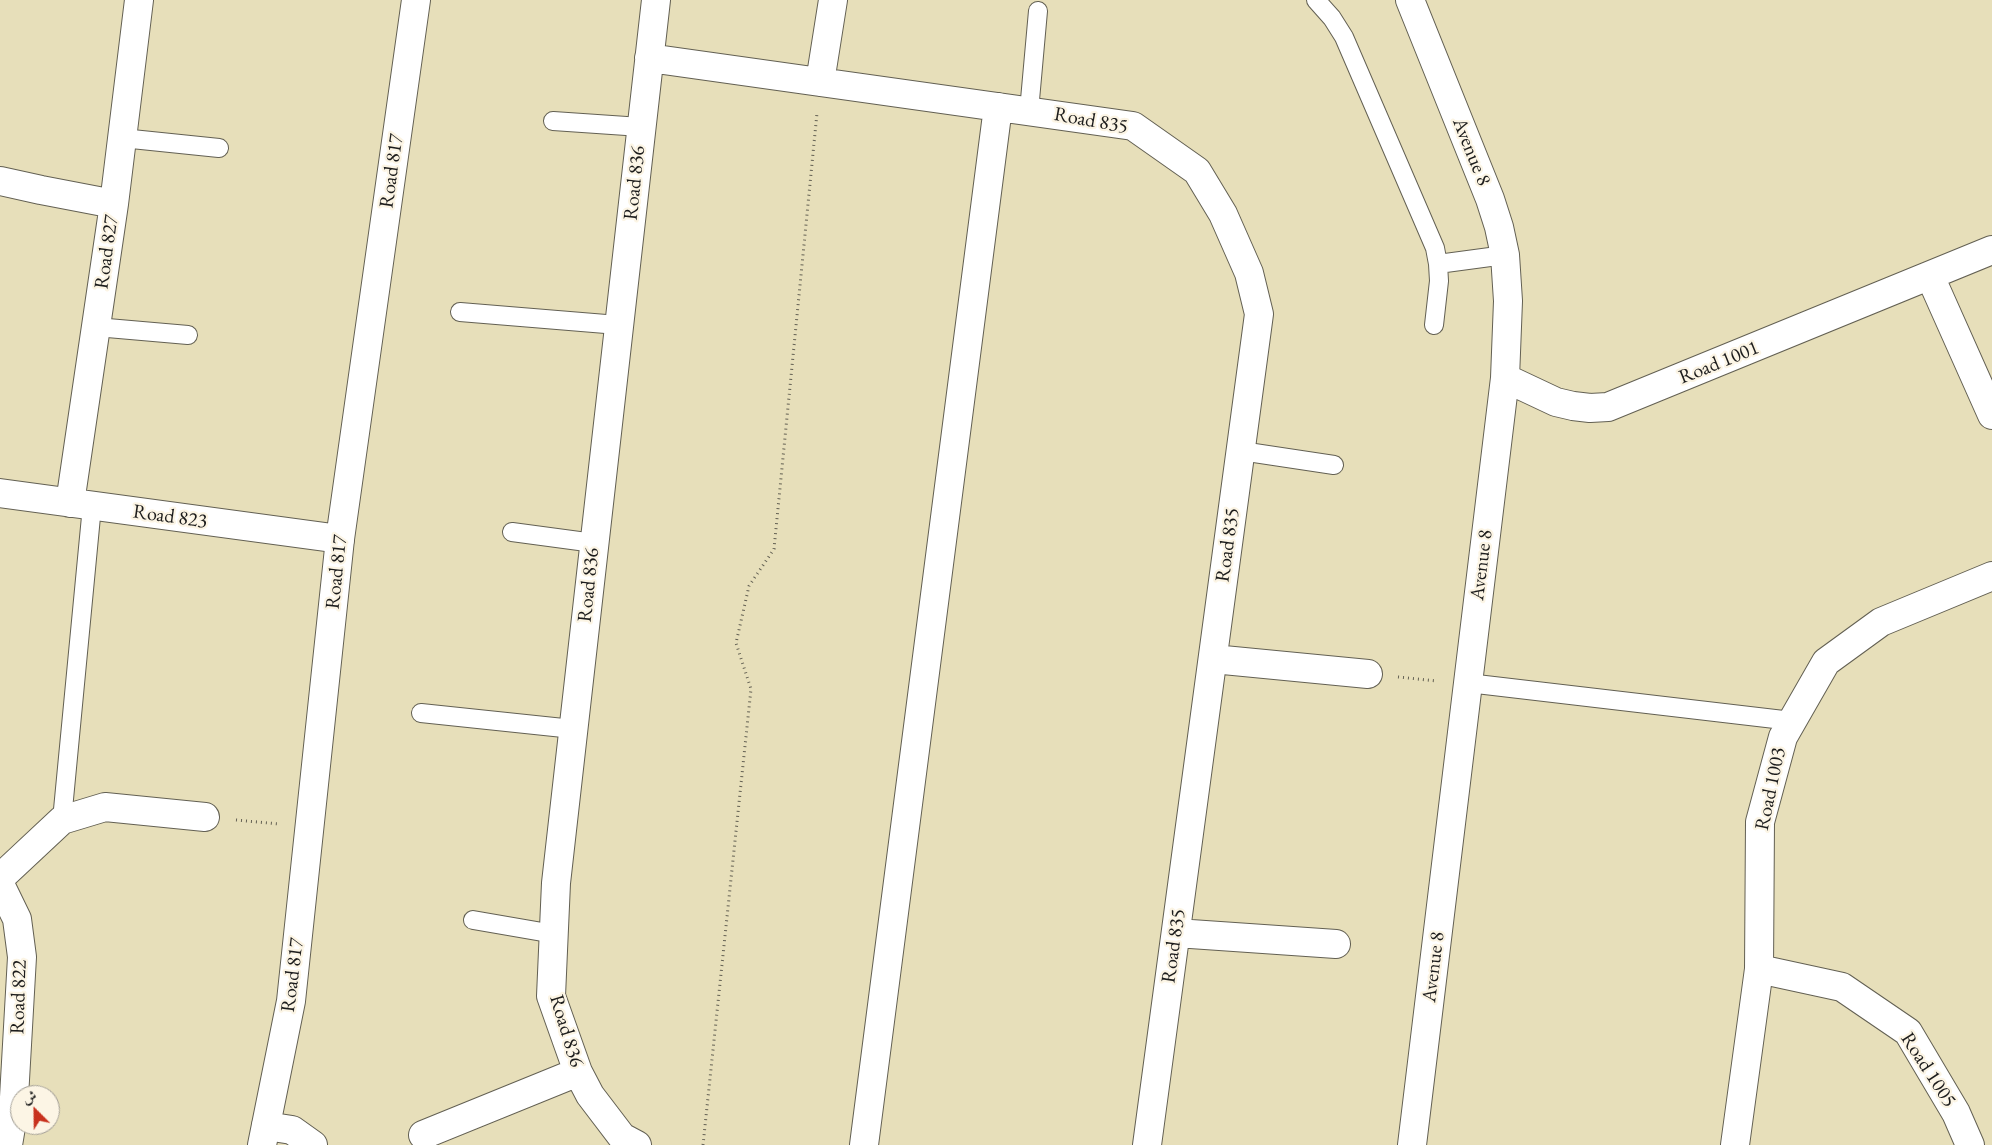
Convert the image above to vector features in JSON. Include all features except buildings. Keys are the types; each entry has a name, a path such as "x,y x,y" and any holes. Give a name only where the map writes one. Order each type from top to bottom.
{"street":[{"name":"Road 827","path":"81,504 96,327 114,204 139,0"},
{"name":"Road 817","path":"264,1136 291,1001 340,539 416,0"},
{"name":"Road 836","path":"637,1145 622,1136 590,1095 578,1072 551,996 556,883 656,0"},
{"path":"820,82 833,0"},
{"name":"Avenue 8","path":"1410,0 1490,199 1505,255 1508,301 1505,378 1412,1145"},
{"name":"Road 835","path":"649,58 1133,126 1197,171 1223,214 1249,273 1259,314 1147,1145"},
{"path":"864,1145 998,107"},
{"path":"0,181 114,204"},
{"name":"Road 1001","path":"1505,378 1556,402 1590,408 1608,407 1992,250"},
{"path":"1930,276 1992,415"},
{"name":"Road 823","path":"0,494 340,539"},
{"name":"Road 1003","path":"1736,1145 1759,969 1760,822 1783,737 1826,662 1881,622 1992,576"},
{"path":"1213,659 1368,674"},
{"path":"0,878 62,820 105,808 205,817"},
{"name":"Road 822","path":"0,884 17,919 22,957 13,1115 8,1145"},
{"path":"1176,933 1336,944"},
{"name":"Road 1005","path":"1759,969 1842,987 1908,1032 1956,1113 1970,1145"},
{"path":"422,1135 578,1072"},
{"path":"264,1136 292,1130 313,1145"}],"lane":[{"path":"1316,0 1332,18 1344,37 1428,232 1438,264 1439,281 1434,326"},
{"path":"1028,111 1038,11"},
{"path":"553,121 641,127"},
{"path":"122,138 219,148"},
{"path":"1438,264 1505,255"},
{"path":"460,312 618,325"},
{"path":"96,327 188,335"},
{"path":"1241,452 1334,465"},
{"path":"62,820 81,504"},
{"path":"512,532 594,543"},
{"path":"1468,684 1792,721"},
{"path":"421,713 573,729"},
{"path":"473,920 554,934"}],"path":[{"path":"703,1145 751,689 736,643 748,586 774,549 820,82"},
{"path":"1368,674 1468,684"},
{"path":"205,817 310,827"}]}
